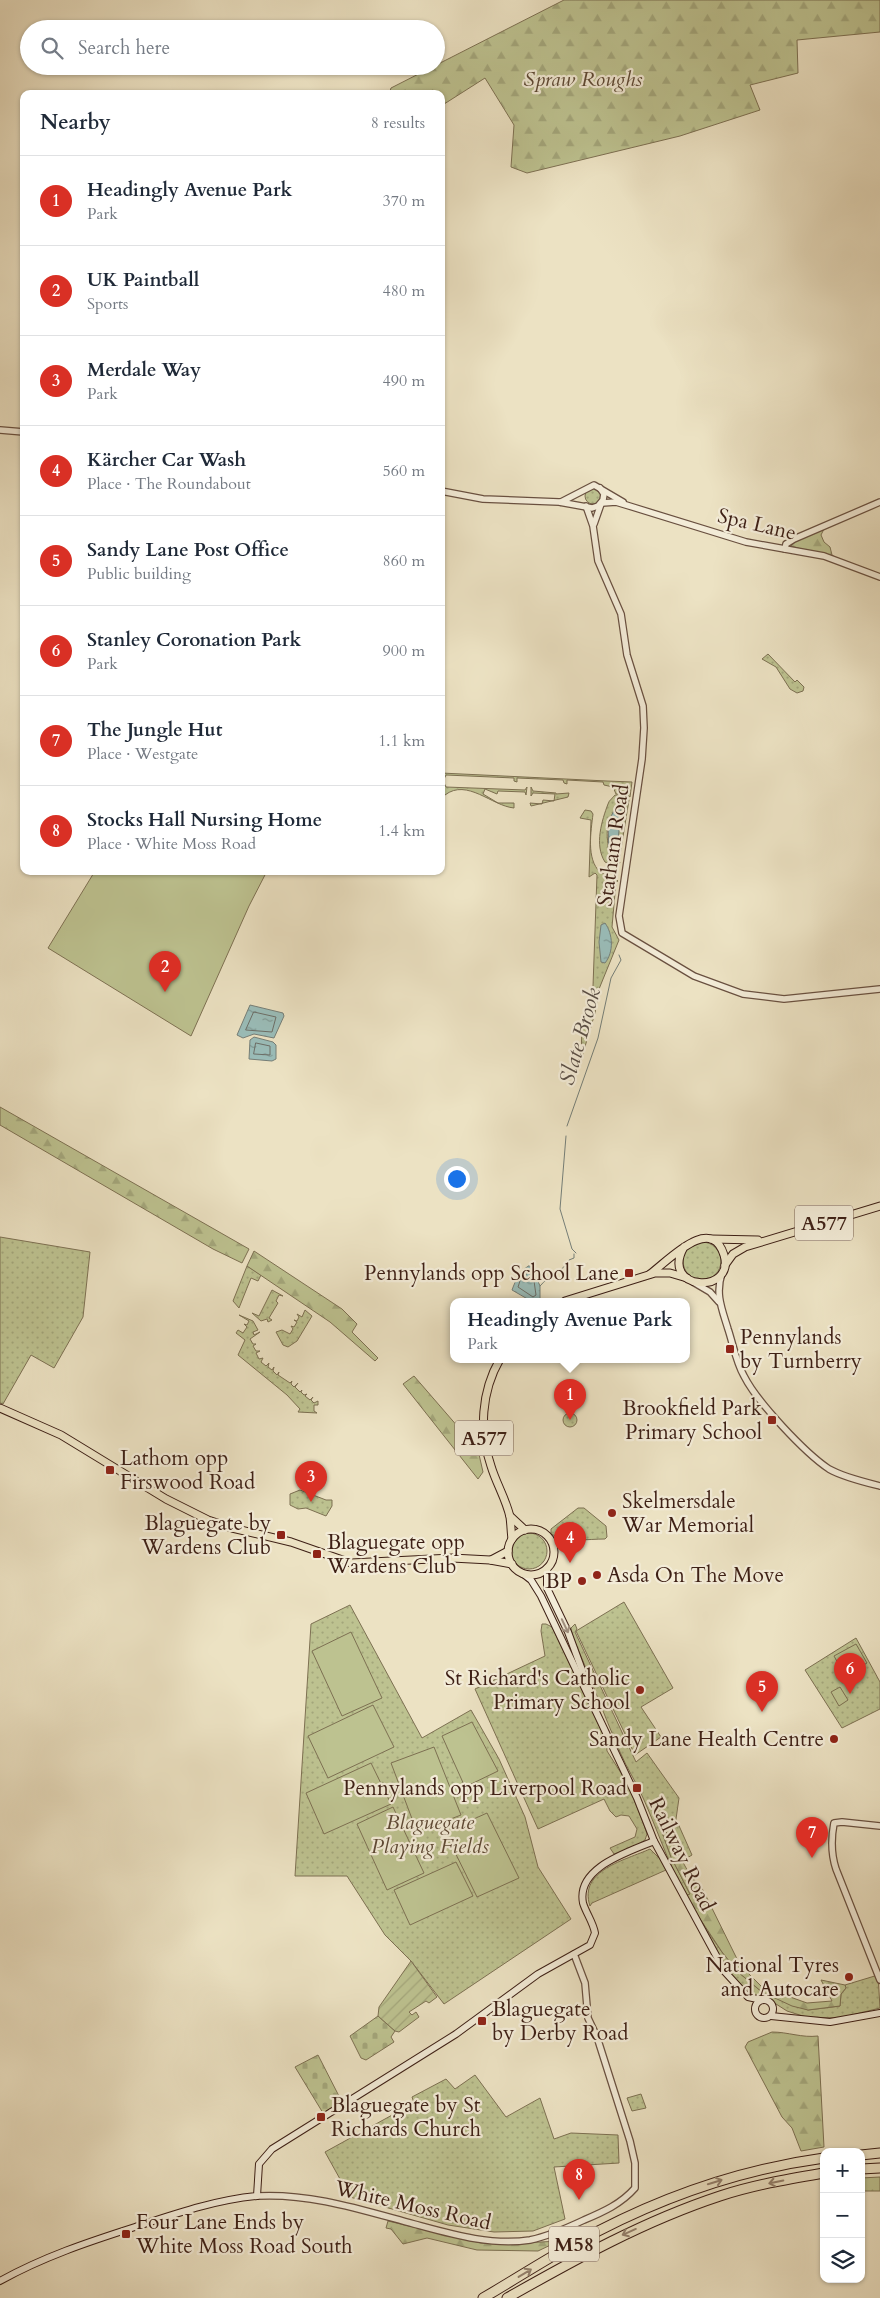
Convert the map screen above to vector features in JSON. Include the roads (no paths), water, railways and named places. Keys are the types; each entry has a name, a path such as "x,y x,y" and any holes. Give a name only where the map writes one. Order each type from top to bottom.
{"highway":[{"path":"865,2154 880,2153"},
{"name":"M58","path":"483,2298 575,2244 669,2198 756,2171 820,2159"},
{"path":"865,2169 880,2168"},
{"name":"M58","path":"507,2298 583,2254 674,2212 764,2184 820,2174"}],"main road":[{"name":"A577","path":"574,1298 650,1274 665,1272 699,1284 714,1281 736,1252 768,1239 880,1206"},
{"path":"710,1239 723,1252 724,1267"},
{"name":"A577","path":"650,1274 694,1240 735,1241 768,1239"},
{"path":"684,1247 680,1253 680,1266 689,1280"},
{"name":"A577","path":"498,1363 488,1386 483,1430 487,1456 510,1516 512,1540 508,1550"},
{"path":"0,1408 61,1435 144,1486 208,1520 232,1528 291,1542 350,1563 452,1558 490,1560 512,1564 522,1573 535,1574 547,1568"},
{"name":"A577","path":"510,1516 525,1530 541,1531 550,1540 554,1552 547,1568"},
{"path":"512,1540 525,1530"},
{"path":"490,1560 508,1550 512,1564"},
{"name":"Railway Road","path":"547,1568 547,1588 568,1632 601,1722"},
{"name":"Railway Road","path":"522,1573 536,1587 601,1722 654,1841 725,1972 745,1994 752,1999 762,2000"},
{"path":"550,1615 555,1604"},
{"path":"0,2281 41,2260 100,2238 205,2205 257,2196 259,2164 272,2149 456,2034 538,1974 590,1945 594,1938 594,1930 583,1899 584,1888 590,1875 600,1866 654,1841"},
{"name":"Railway Road","path":"745,1994 754,2010"},
{"path":"790,2017 768,2001 762,2000 756,2005 754,2010 757,2016 761,2018 771,2016 790,2017 830,2022 880,2013"},
{"path":"771,2016 773,2011 772,2005"}],"street":[{"path":"0,430 20,432"},
{"path":"445,492 483,499 559,502 586,505 592,508 601,504 604,494 600,488 590,486 559,502"},
{"name":"Spa Lane","path":"600,488 626,505"},
{"path":"584,490 581,496 586,505"},
{"name":"Spa Lane","path":"601,504 616,502 740,541 824,556 880,577"},
{"path":"785,549 786,544 794,539 880,502"},
{"name":"Statham Road","path":"593,526 601,504"},
{"name":"Statham Road","path":"586,505 593,526 598,561 621,614 627,655 643,706 642,759 619,916 622,933 694,976 743,994 784,999 880,989"},
{"path":"724,1267 718,1287 719,1302 744,1376 760,1399 794,1438 829,1469 880,1486"},
{"path":"689,1280 710,1292 719,1302"},
{"path":"880,1826 834,1823 832,1848 836,1869 880,1980"},
{"name":"White Moss Road","path":"257,2196 285,2196 322,2200 457,2235 505,2241 532,2240 557,2232 626,2199 635,2188 635,2163 612,2082 588,2018 585,1983 574,1954"}],"water":[{"path":"617,805 621,806 621,810 617,852 614,860 609,855 608,822"},
{"path":"605,923 610,932 611,948 605,963 601,962 599,942 601,925"},
{"path":"250,1005 283,1013 284,1016 274,1038 254,1034 243,1038 237,1035"},
{"path":"254,1037 273,1042 276,1045 276,1059 272,1061 249,1059 250,1040"},
{"path":"530,1265 540,1274 537,1279 540,1286 540,1298 526,1298 512,1290 515,1282"}],"waterway":[{"name":"Slate Brook","path":"567,1126 598,1038 611,978 621,960 619,955"},
{"name":"Slate Brook","path":"566,1136 560,1209 572,1249 576,1253"},
{"path":"540,1286 563,1268 569,1260 574,1258 574,1254"}],"place":[{"name":"UK Paintball","path":"165,992"},
{"name":"Pennylands opp School Lane","path":"629,1273"},
{"name":"Pennylands by Turnberry","path":"730,1349"},
{"name":"Headingly Avenue Park","path":"570,1420"},
{"name":"Brookfield Park Primary School","path":"772,1420"},
{"name":"Lathom opp Firswood Road","path":"110,1470"},
{"name":"Merdale Way","path":"311,1502"},
{"name":"Skelmersdale War Memorial","path":"612,1513"},
{"name":"Blaguegate by Wardens Club","path":"281,1535"},
{"name":"Blaguegate opp Wardens Club","path":"317,1554"},
{"name":"Kärcher Car Wash","path":"570,1563"},
{"name":"Asda On The Move","path":"597,1575"},
{"name":"BP","path":"582,1581"},
{"name":"St Richard's Catholic Primary School","path":"640,1690"},
{"name":"Stanley Coronation Park","path":"850,1694"},
{"name":"Sandy Lane Post Office","path":"762,1712"},
{"name":"Sandy Lane Health Centre","path":"834,1739"},
{"name":"Pennylands opp Liverpool Road","path":"637,1788"},
{"name":"The Jungle Hut","path":"812,1858"},
{"name":"National Tyres and Autocare","path":"849,1977"},
{"name":"Blaguegate by Derby Road","path":"482,2021"},
{"name":"Blaguegate by St Richards Church","path":"321,2117"},
{"name":"Stocks Hall Nursing Home","path":"579,2200"},
{"name":"Four Lane Ends by White Moss Road South","path":"126,2234"}],"park label":[{"name":"Spraw Roughs","path":"583,79"},
{"name":"Blaguegate Playing Fields","path":"430,1834"}]}
